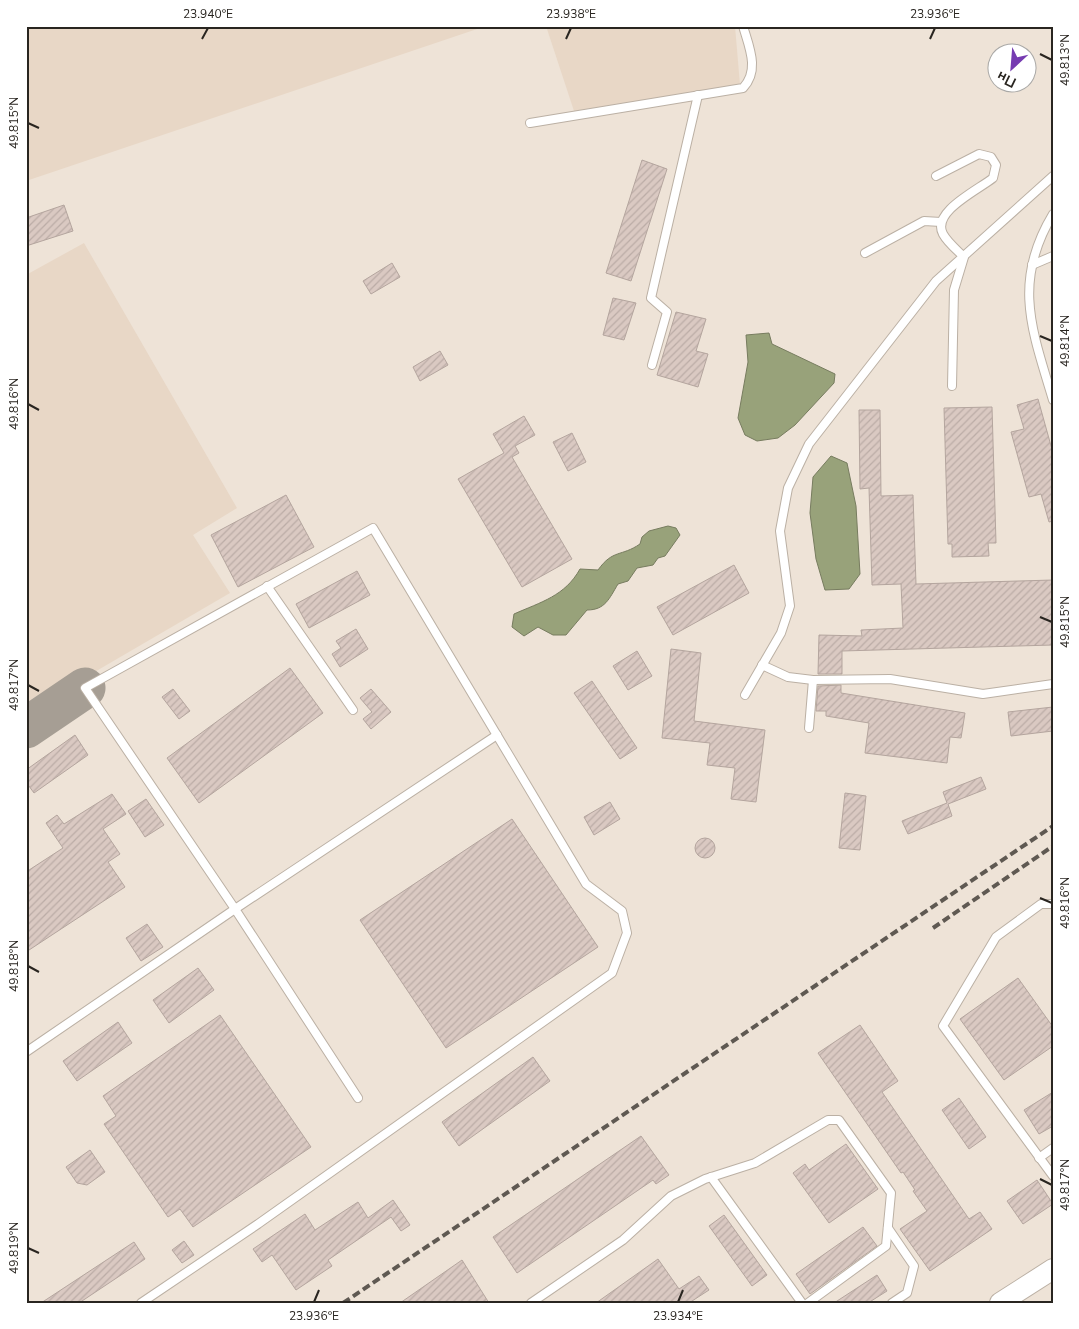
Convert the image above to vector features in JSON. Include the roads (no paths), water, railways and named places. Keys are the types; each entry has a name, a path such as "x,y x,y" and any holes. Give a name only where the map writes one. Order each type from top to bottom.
{"street":[{"path":"1000,1303 1053,1269"}],"lane":[{"path":"530,123 743,88 748,82 753,60 743,26"},
{"path":"652,365 667,312 651,298 698,95"},
{"path":"936,176 979,154 991,157 996,165 993,178 946,212 941,222 943,234 964,257"},
{"path":"745,695 782,633 790,606 780,531 788,488 809,444 920,299 936,281 1053,176"},
{"path":"1053,214 1035,248 1028,285 1032,329 1053,400"},
{"path":"865,253 924,221 941,222"},
{"path":"1032,265 1053,256"},
{"path":"952,386 954,290 964,257"},
{"path":"142,1303 258,1224 612,973 627,933 622,910 586,884 373,528 85,688 235,909 358,1098"},
{"path":"267,586 353,710"},
{"path":"762,666 788,677 813,680 890,678 983,694 1053,684"},
{"path":"809,728 813,680"},
{"path":"26,1052 235,909 496,735"},
{"path":"1053,904 1041,904 996,937 943,1026 1053,1176"},
{"path":"531,1303 623,1240 671,1196 711,1177 755,1163 828,1120 839,1120 891,1193 886,1246 808,1303"},
{"path":"1039,1158 1053,1148"},
{"path":"711,1177 802,1303"},
{"path":"888,1228 914,1266 907,1293 892,1303"}],"railway":[{"path":"343,1303 1053,826"},
{"path":"933,928 1053,846"}]}
